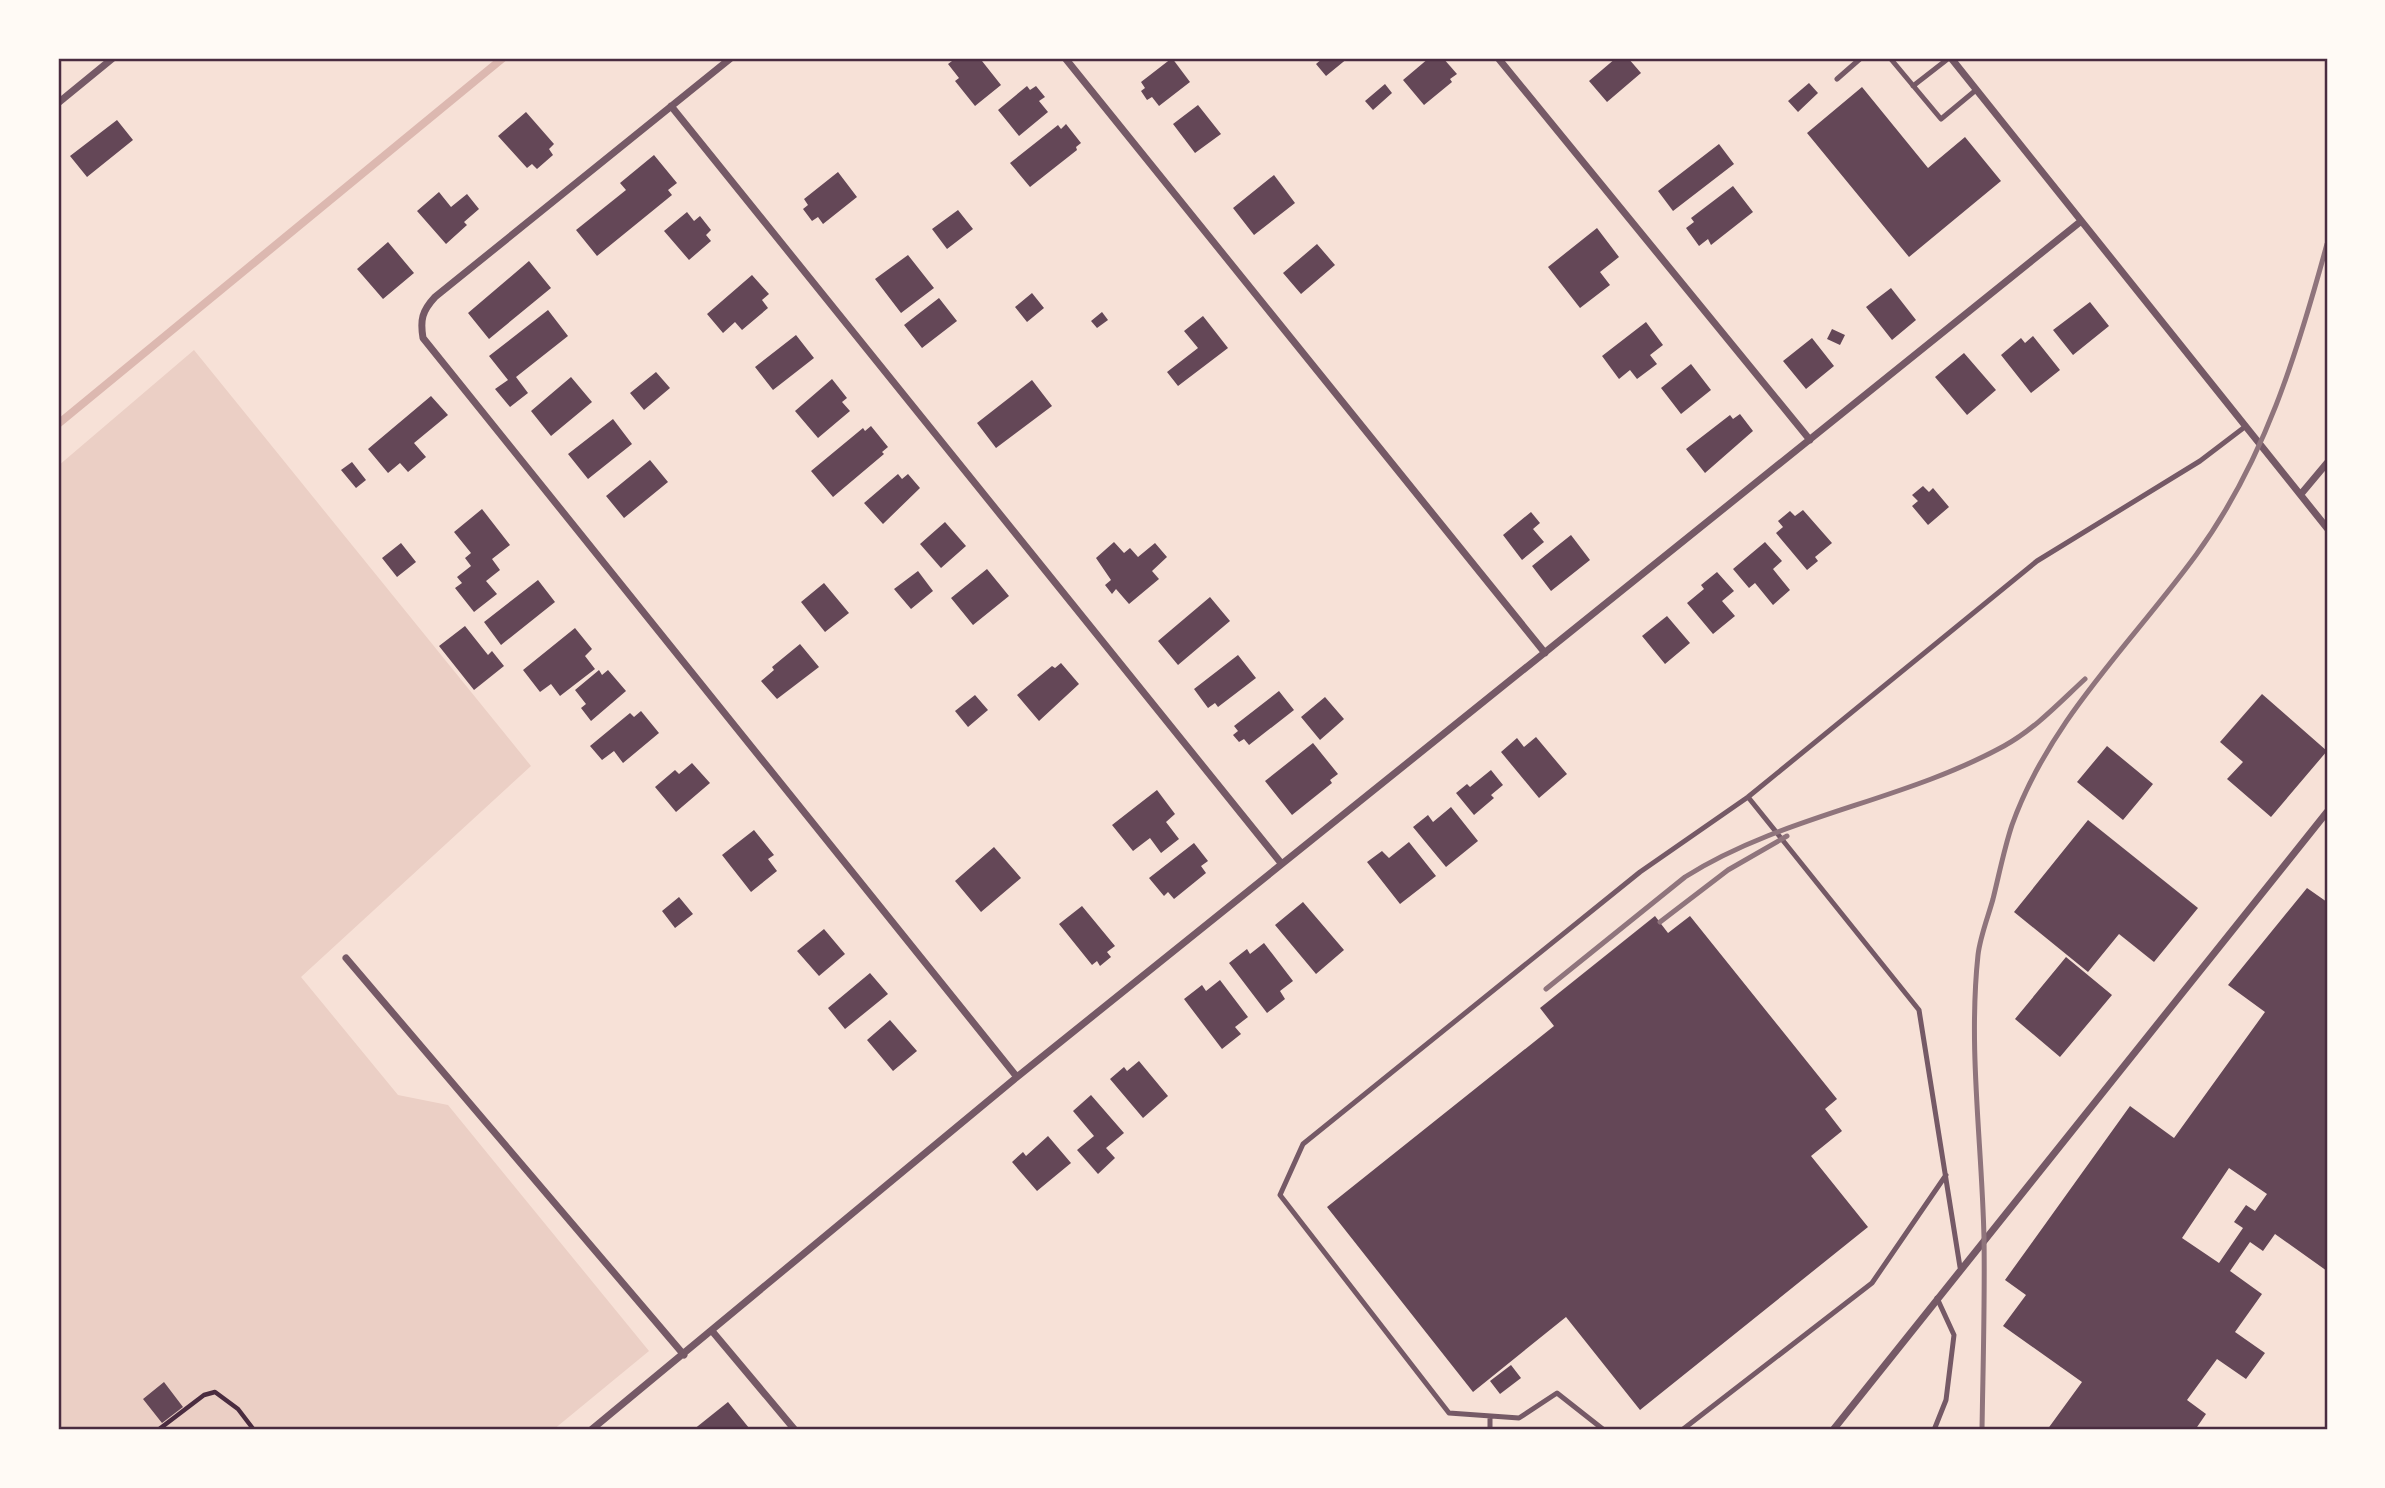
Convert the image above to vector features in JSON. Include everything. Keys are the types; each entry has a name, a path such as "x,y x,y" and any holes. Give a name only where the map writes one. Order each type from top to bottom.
{"street":[{"path":"58,103 113,58"},
{"path":"732,58 435,298 424,309 420,322 423,338 1017,1077"},
{"path":"1065,58 1545,653"},
{"path":"1498,58 1810,440"},
{"path":"1950,58 2327,528"},
{"path":"671,106 1282,863"},
{"path":"591,1430 1017,1077 2080,222"},
{"path":"2301,494 2327,463"},
{"path":"1833,1430 1960,1267 2327,812"},
{"path":"346,958 684,1355"},
{"path":"712,1331 795,1430"}],"lane":[{"path":"1837,79 1861,58"},
{"path":"1889,58 1941,119 1976,90"},
{"path":"1913,86 1950,58"},
{"path":"1604,1430 1557,1393 1519,1418 1448,1413 1280,1195 1303,1144 1640,872 1748,797 2037,561 2200,461 2246,426"},
{"path":"1748,797 1919,1010 1960,1267"},
{"path":"1682,1430 1872,1283 1945,1175"},
{"path":"1934,1430 1946,1400 1954,1335 1937,1298"},
{"path":"1490,1416 1490,1430"}],"path":[{"path":"158,1430 204,1395 215,1392 238,1409 254,1430"}],"shaded area":[{"path":"194,350 531,766 301,977 398,1095 448,1105 649,1351 553,1430 58,1430 58,466"}],"building":[{"path":"956,58 987,58 982,61 1001,85 975,106 955,81 959,78 948,64"},
{"path":"1172,58 1190,82 1159,106 1152,97 1147,100 1141,91 1145,88 1141,82"},
{"path":"1323,58 1348,58 1326,76 1316,64"},
{"path":"1429,58 1435,61 1443,58 1457,74 1450,79 1452,82 1424,105 1403,80"},
{"path":"1616,58 1628,58 1641,73 1607,102 1589,81"},
{"path":"1809,83 1818,93 1798,112 1788,101"},
{"path":"1385,84 1392,93 1373,110 1365,101"},
{"path":"1027,86 1030,90 1036,86 1045,97 1039,101 1048,112 1019,136 998,110"},
{"path":"1862,87 1928,168 1965,137 2001,181 1909,257 1807,133"},
{"path":"1198,105 1221,134 1195,153 1173,124"},
{"path":"526,112 554,144 549,149 553,155 537,169 532,164 527,168 498,136"},
{"path":"117,120 133,140 87,177 70,156"},
{"path":"1066,124 1081,143 1076,147 1077,150 1030,187 1010,163 1058,125 1061,129"},
{"path":"1719,144 1734,164 1673,211 1658,191"},
{"path":"654,155 677,183 668,190 672,195 597,256 576,230 626,190 620,183"},
{"path":"838,172 857,197 823,224 818,217 812,221 803,209 808,205 804,199"},
{"path":"1274,175 1295,203 1254,235 1233,208"},
{"path":"1733,186 1753,212 1711,245 1708,239 1699,246 1686,228 1694,222 1691,218"},
{"path":"439,192 451,207 467,194 479,209 464,222 467,225 446,244 417,211"},
{"path":"958,210 973,229 947,249 932,229"},
{"path":"687,212 694,221 700,216 711,230 706,235 711,241 689,260 664,231"},
{"path":"1597,228 1619,257 1600,272 1610,285 1580,308 1548,267"},
{"path":"388,242 414,273 383,299 357,269"},
{"path":"1317,244 1335,265 1301,294 1283,273"},
{"path":"908,255 934,288 901,313 875,279"},
{"path":"529,261 551,288 489,339 468,313"},
{"path":"752,275 769,294 762,300 768,308 742,330 735,322 723,333 707,314"},
{"path":"1891,288 1916,320 1892,340 1866,307"},
{"path":"1032,293 1044,308 1027,322 1015,307"},
{"path":"939,298 957,321 922,348 904,325"},
{"path":"2090,302 2109,326 2073,355 2053,330"},
{"path":"548,310 568,336 516,377 528,393 510,407 495,389 508,380 489,356"},
{"path":"1102,312 1108,320 1097,328 1091,321"},
{"path":"1203,316 1228,348 1178,386 1167,372 1198,348 1184,331"},
{"path":"1646,322 1663,345 1650,355 1657,364 1637,379 1630,370 1619,379 1602,356"},
{"path":"1832,329 1845,335 1840,345 1827,339"},
{"path":"796,335 814,358 773,390 755,367"},
{"path":"2033,336 2060,370 2031,393 2001,355 2021,338 2025,343"},
{"path":"1812,338 1834,366 1806,389 1783,361"},
{"path":"1964,353 1996,390 1967,415 1935,377"},
{"path":"1691,364 1711,390 1681,414 1661,388"},
{"path":"656,372 670,388 644,410 630,393"},
{"path":"571,377 592,402 551,436 531,411"},
{"path":"832,379 847,398 842,402 850,411 818,438 795,411"},
{"path":"1032,380 1052,406 996,448 977,423"},
{"path":"431,396 448,415 414,443 426,457 408,472 400,463 388,473 368,449"},
{"path":"1740,414 1753,431 1705,473 1686,449 1730,415 1733,419"},
{"path":"613,419 632,444 588,479 568,454"},
{"path":"871,426 888,447 882,452 884,454 833,497 811,471 863,428 865,431"},
{"path":"650,460 668,482 624,518 606,496"},
{"path":"352,462 366,480 356,488 341,470"},
{"path":"898,474 902,479 908,474 920,488 883,524 864,503"},
{"path":"1923,486 1929,492 1933,488 1949,507 1928,525 1912,506 1918,501 1912,495"},
{"path":"482,509 510,545 492,559 500,570 486,581 497,594 474,612 455,588 462,583 457,577 471,566 465,558 471,553 454,532"},
{"path":"1803,510 1832,543 1815,557 1818,561 1807,570 1776,533 1783,527 1778,521 1790,511 1795,516"},
{"path":"1531,512 1540,523 1533,529 1544,542 1522,560 1503,535"},
{"path":"945,522 966,546 941,568 920,544"},
{"path":"1571,535 1590,560 1551,591 1532,566"},
{"path":"1114,542 1124,553 1130,548 1138,557 1155,543 1167,557 1152,571 1159,579 1129,604 1116,589 1112,594 1105,585 1111,580 1096,558"},
{"path":"1765,542 1782,561 1773,569 1790,590 1773,605 1755,583 1749,588 1733,569"},
{"path":"401,543 416,562 397,577 382,558"},
{"path":"987,569 1009,596 973,625 951,598"},
{"path":"918,571 933,591 911,609 894,589"},
{"path":"1717,572 1734,591 1722,601 1735,616 1713,634 1687,603 1704,589 1701,585"},
{"path":"538,580 555,602 501,645 484,622"},
{"path":"824,583 849,613 825,632 801,602"},
{"path":"1210,597 1230,621 1178,665 1158,641"},
{"path":"1667,616 1690,643 1665,664 1642,636"},
{"path":"465,626 488,655 492,651 504,666 474,690 439,646"},
{"path":"575,628 592,649 585,656 595,669 560,696 551,684 540,692 523,670"},
{"path":"800,644 819,667 777,699 761,681 774,670 772,667"},
{"path":"1238,655 1256,678 1218,707 1215,703 1208,708 1194,689"},
{"path":"1061,663 1079,684 1039,721 1017,695 1052,666 1055,668"},
{"path":"599,670 602,675 608,670 626,691 591,721 581,708 586,704 575,690"},
{"path":"1279,691 1294,710 1249,745 1244,739 1239,742 1233,735 1238,731 1234,726"},
{"path":"2262,694 2327,751 2271,817 2227,779 2243,762 2220,742"},
{"path":"975,695 988,710 968,727 955,711"},
{"path":"1325,697 1344,719 1320,740 1301,717"},
{"path":"641,711 659,733 623,763 614,751 602,760 590,746 630,713 634,717"},
{"path":"1536,737 1567,774 1539,798 1501,752 1517,738 1524,747"},
{"path":"1313,743 1338,774 1330,780 1332,783 1292,815 1265,781"},
{"path":"2107,746 2153,784 2123,820 2077,782"},
{"path":"692,763 710,783 676,812 655,787 675,770 679,774"},
{"path":"1491,770 1503,785 1491,795 1494,798 1474,815 1456,793 1467,784 1470,787"},
{"path":"1157,790 1175,814 1166,822 1179,839 1161,853 1150,838 1133,851 1112,825"},
{"path":"1451,807 1478,841 1446,867 1413,827 1428,815 1433,822"},
{"path":"2088,820 2198,908 2154,962 2119,934 2088,972 2014,912"},
{"path":"754,830 774,855 768,859 777,871 751,892 722,855"},
{"path":"1409,842 1436,876 1400,904 1367,862 1382,851 1389,858"},
{"path":"1194,843 1208,861 1201,866 1206,873 1174,899 1168,892 1164,896 1149,878"},
{"path":"994,847 1021,878 981,912 955,881"},
{"path":"2307,888 2327,902 2327,1271 2275,1234 2263,1251 2250,1242 2230,1271 2262,1294 2235,1332 2265,1353 2246,1379 2217,1359 2187,1400 2206,1414 2195,1430 2047,1430 2082,1382 2003,1326 2026,1295 2005,1280 2130,1106 2174,1138 2265,1012 2228,985","holes":["2229,1168 2267,1194 2255,1211 2246,1205 2234,1222 2243,1228 2219,1263 2182,1238"]},
{"path":"679,897 693,914 675,928 662,911"},
{"path":"1303,902 1344,950 1316,974 1275,925"},
{"path":"1082,906 1115,946 1107,952 1111,957 1100,966 1097,961 1092,965 1059,924"},
{"path":"1655,916 1668,933 1690,916 1837,1099 1825,1109 1842,1131 1811,1156 1868,1227 1640,1410 1566,1317 1473,1392 1327,1207 1554,1026 1540,1008"},
{"path":"824,929 845,954 819,976 797,951"},
{"path":"1264,943 1293,981 1280,991 1285,999 1267,1013 1229,963 1247,949 1250,954"},
{"path":"2066,957 2112,995 2060,1057 2015,1019"},
{"path":"870,973 888,994 845,1029 828,1008"},
{"path":"1220,980 1248,1017 1235,1027 1241,1034 1222,1049 1184,999 1202,985 1206,991"},
{"path":"890,1020 917,1051 893,1071 867,1040"},
{"path":"1139,1061 1168,1096 1143,1118 1110,1079 1124,1067 1127,1071"},
{"path":"1091,1095 1124,1133 1106,1148 1115,1158 1098,1174 1077,1150 1094,1136 1073,1111"},
{"path":"1048,1136 1071,1163 1037,1191 1012,1162 1023,1152 1026,1156"},
{"path":"1511,1365 1521,1378 1500,1394 1490,1381"},
{"path":"164,1382 183,1407 162,1423 143,1399"},
{"path":"728,1402 749,1428 747,1430 693,1430"}],"waterway":[{"path":"58,424 503,58"}],"railway":[{"path":"1982,1430 1984,1238 1975,1061 1975,990 1980,941 2009,834 2028,787 2070,716 2196,555 2241,483 2276,406 2327,244"},
{"path":"1546,989 1685,877 1762,838 1925,781 2004,746 2037,723 2085,679"},
{"path":"1660,922 1728,870 1787,836"}]}
